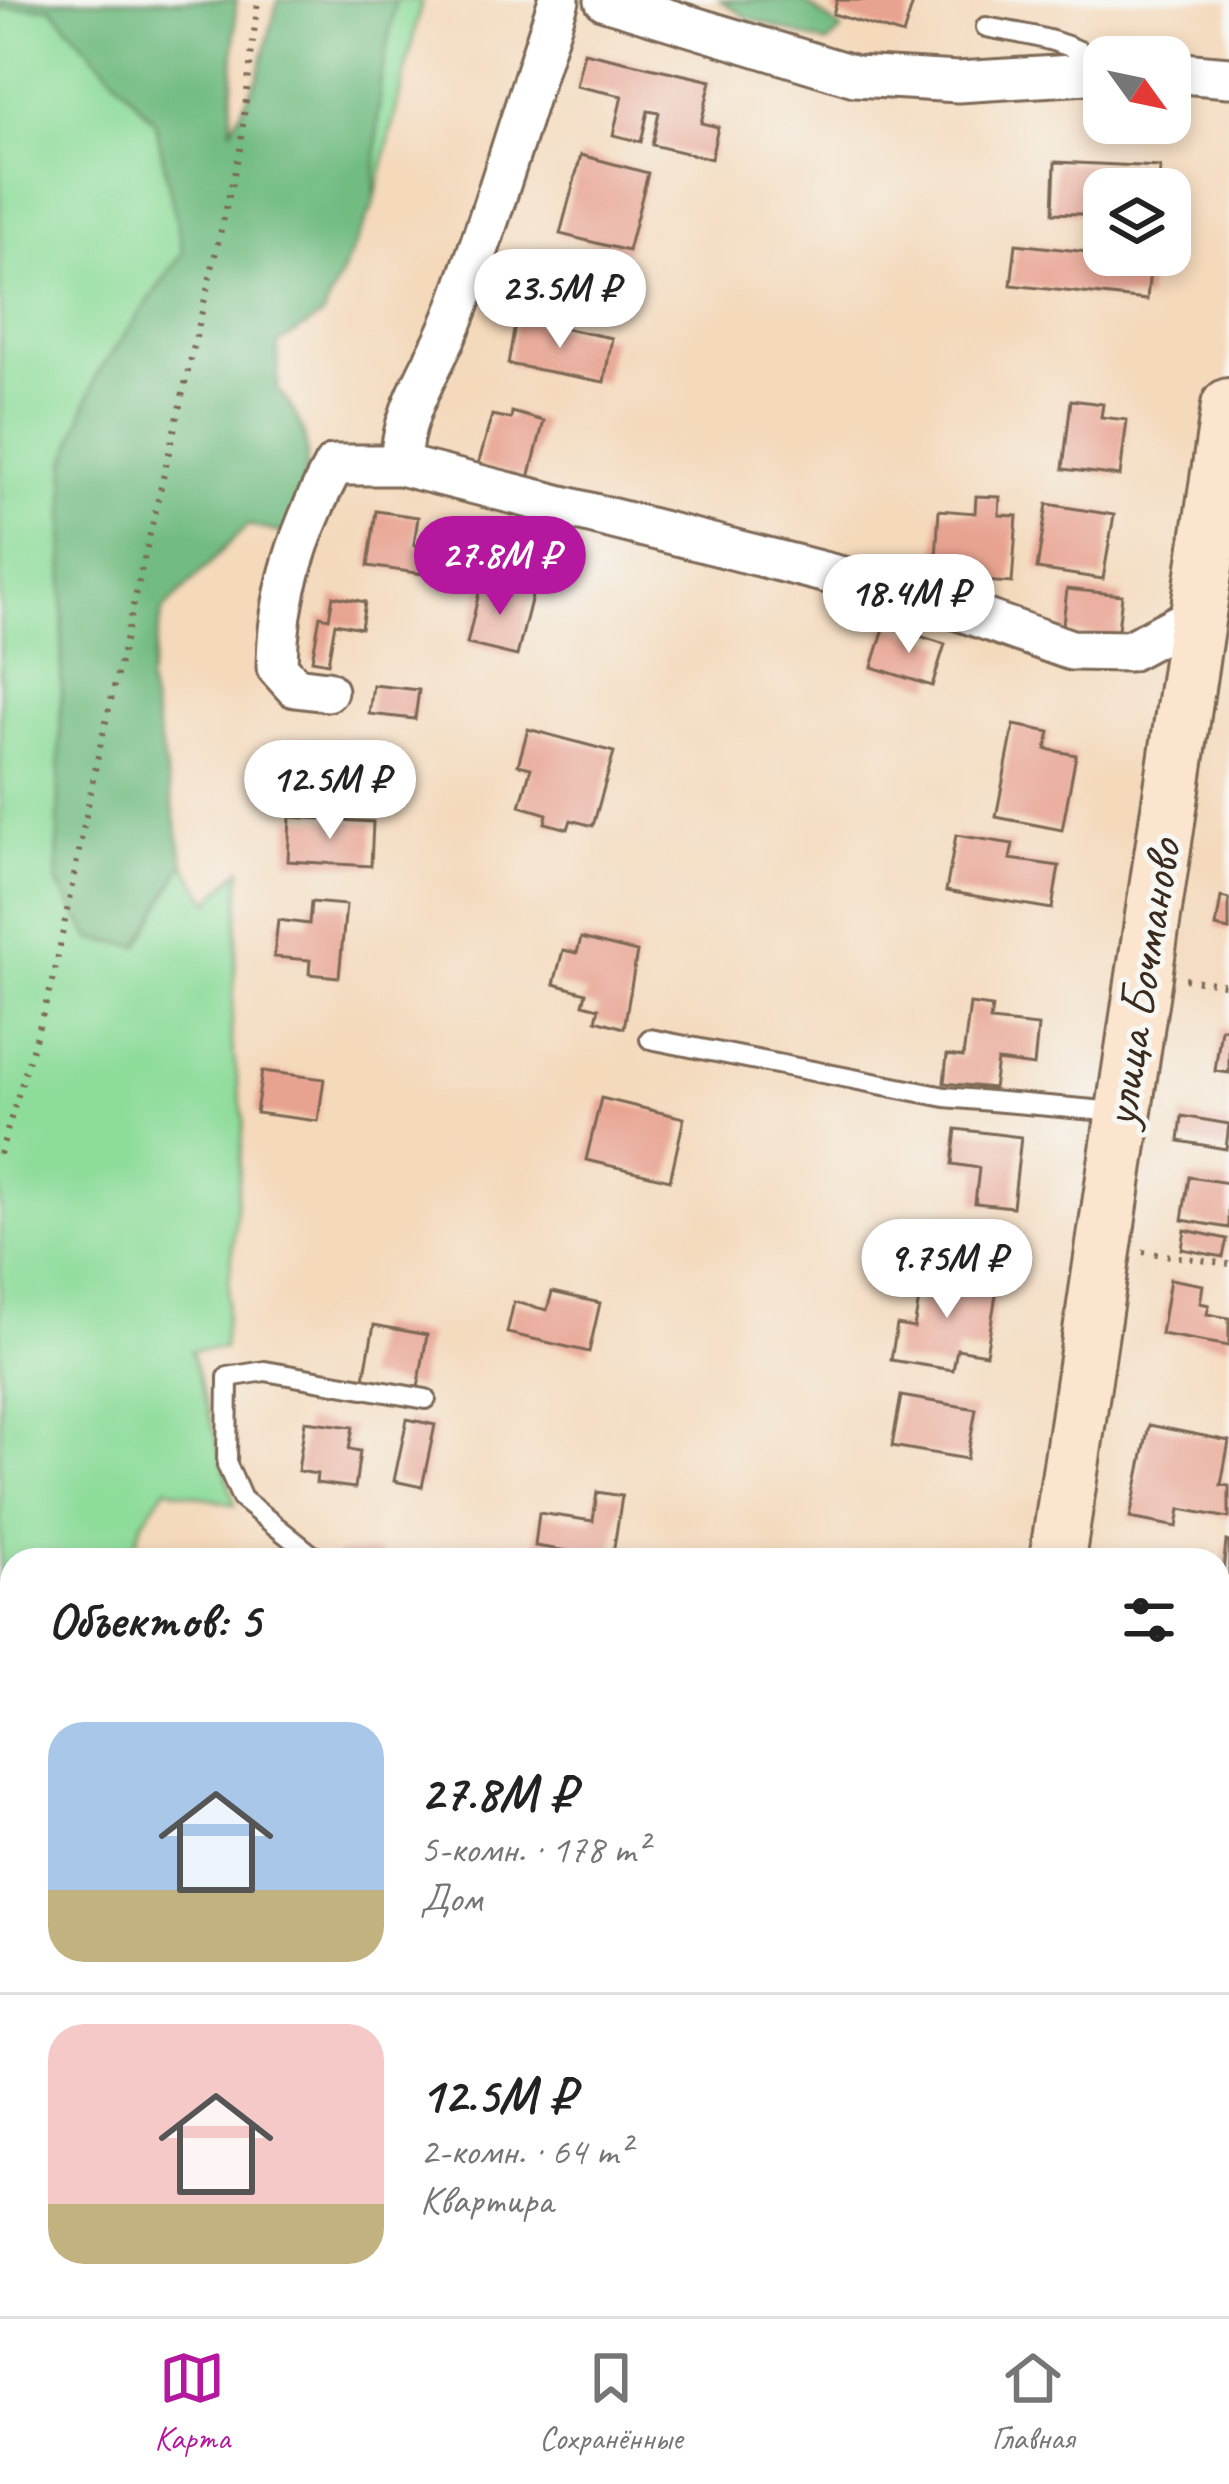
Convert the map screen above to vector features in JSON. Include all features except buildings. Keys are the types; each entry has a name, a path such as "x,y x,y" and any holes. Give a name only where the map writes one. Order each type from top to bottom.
{"main road":[{"name":"улица Бочманово","path":"1059,1548 1229,406"}],"street":[{"path":"400,465 401,432 418,383 456,315 559,0"},
{"path":"605,0 855,76 958,82 1083,71"},
{"path":"1191,74 1229,77"},
{"path":"326,691 295,687 277,667 277,628 302,524 334,465 400,465 922,597 1071,650 1129,651 1197,616"}],"lane":[{"path":"986,27 1083,51"},
{"path":"650,1039 945,1096 1122,1112"},
{"path":"303,1548 242,1499 227,1465 228,1377 265,1371 426,1399"}],"path":[{"path":"0,1154 53,981 98,760 240,149 258,0"},
{"path":"1101,1246 1229,1264"}],"green space":[{"path":"0,0 236,0 231,130 258,77 278,0 396,0 380,83 374,204 322,316 278,344 278,390 301,426 307,460 289,535 248,525 163,610 148,683 184,863 139,946 91,939 57,882 66,462 96,376 183,252 155,122 51,7 0,8"},
{"path":"396,0 422,0 374,204 380,83"},
{"path":"720,0 802,0 842,30 827,44 746,17"},
{"path":"51,7 156,122 183,252 96,376 138,945 184,863 209,902 241,869 231,1037 244,1122 223,1348 191,1351 235,1505 166,1488 141,1525 134,1548 0,1548 0,8"}]}
